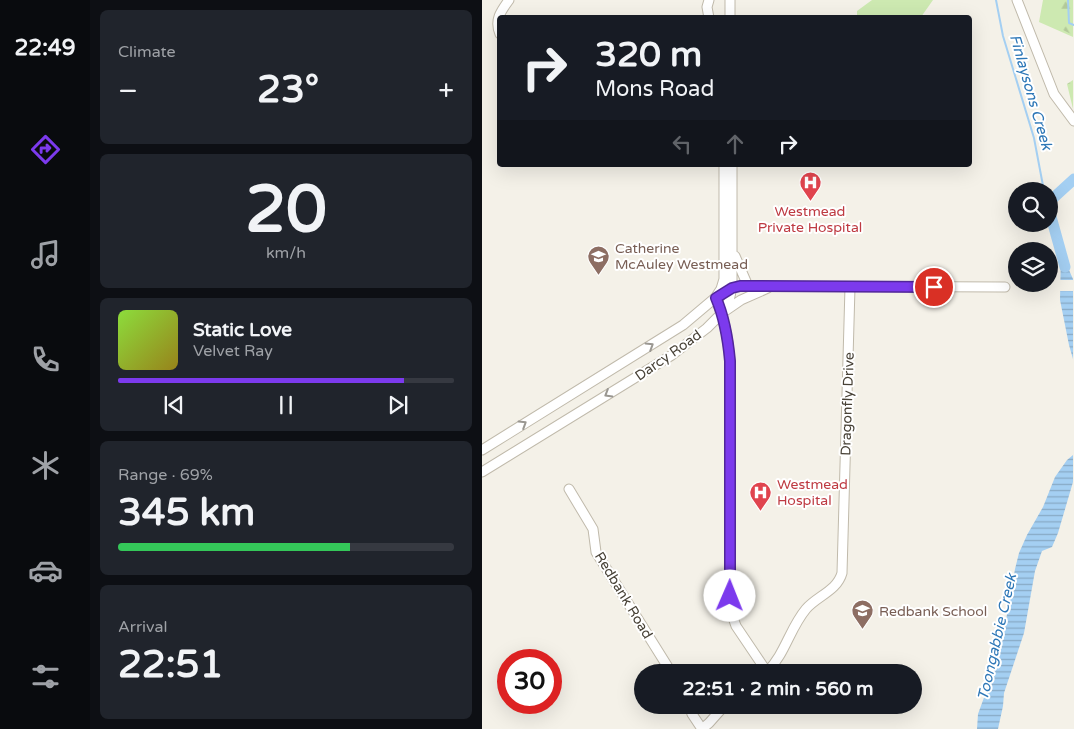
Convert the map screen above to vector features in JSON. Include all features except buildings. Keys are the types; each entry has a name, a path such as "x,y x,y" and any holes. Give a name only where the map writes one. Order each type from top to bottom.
{"street":[{"path":"499,15 509,0"},
{"path":"708,15 707,7 709,0"},
{"path":"730,0 730,15"},
{"path":"1018,0 1054,94 1074,122"},
{"path":"724,167 724,279 716,298 727,331 730,361 730,609 736,626 762,664"},
{"name":"Darcy Road","path":"482,472 664,360 691,341 722,313 729,301 732,288 732,167"},
{"path":"724,220 729,211 732,184"},
{"path":"733,251 748,286"},
{"path":"732,288 748,286 1004,287"},
{"path":"722,313 741,300 771,287"},
{"name":"Dragonfly Drive","path":"774,664 806,609 838,583 842,574 850,287"},
{"name":"Darcy Road","path":"482,450 683,325 716,298 732,288"},
{"name":"Redbank Road","path":"569,490 593,528 596,552 666,664"},
{"path":"692,714 702,729 716,714"}],"green space":[{"path":"872,0 933,0 922,15 857,15 857,11"},
{"path":"1043,0 1073,0 1073,37 1039,22"},
{"path":"1060,0 1073,0 1073,35 1061,29"},
{"path":"1073,80 1073,109 1067,84"}],"water":[{"path":"1061,252 1073,279 1073,359 1060,300"},
{"name":"Toongabbie Creek","path":"1073,455 1073,482 1058,533 1052,547 1042,551 1035,571 1024,633 1004,693 998,729 977,729 978,714 986,692 991,658 1001,638 1006,620 1019,553 1043,507 1055,477"}],"pier":[{"path":"1058,280 1073,280 1073,291 1058,291"}],"waterway":[{"name":"Finlaysons Creek","path":"996,0 1003,36 1034,138 1042,182"},
{"path":"1068,0 1069,23 1074,25"},
{"name":"Toongabbie Creek","path":"1058,194 1074,179"},
{"name":"Toongabbie Creek","path":"1055,232 1065,267"}],"place":[{"name":"Westmead Private Hospital","path":"810,202"},
{"name":"Catherine McAuley Westmead","path":"599,275"},
{"name":"Westmead Hospital","path":"761,511"},
{"name":"Redbank School","path":"863,630"}],"route":[{"path":"730,596 730,361 726,326 716,298 732,288 740,286 934,287"}]}
